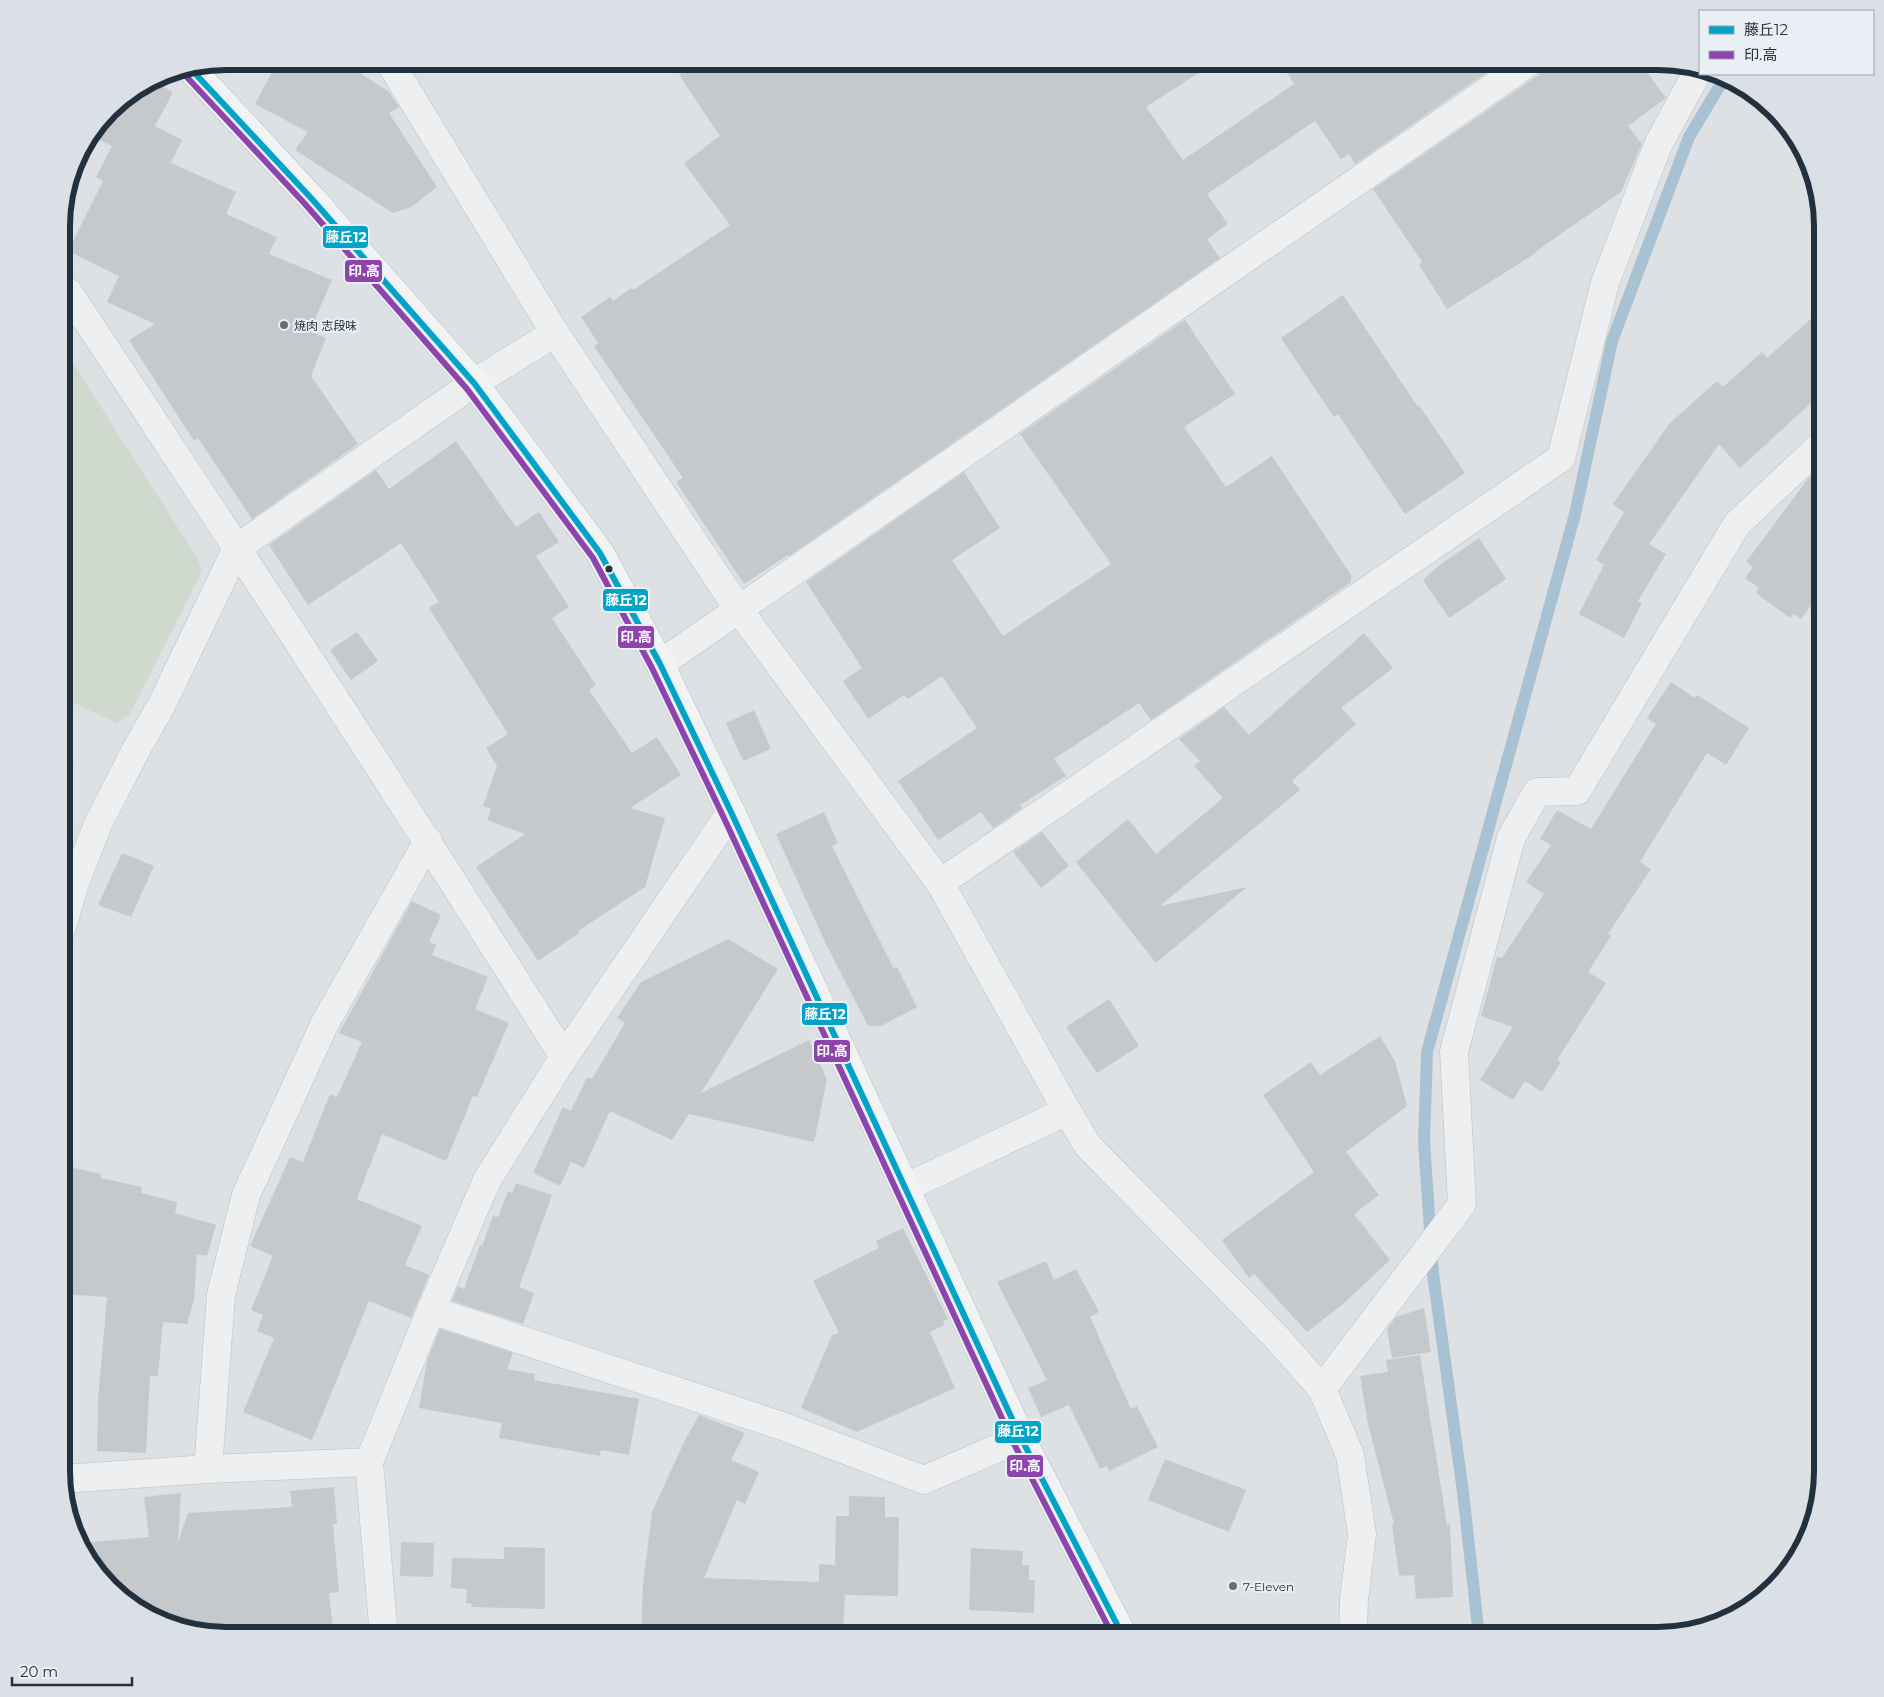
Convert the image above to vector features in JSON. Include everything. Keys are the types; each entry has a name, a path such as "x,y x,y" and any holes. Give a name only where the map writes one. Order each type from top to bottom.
{"main road":[{"path":"195,73 311,198 474,383 600,553 660,664 731,812 1020,1438 1118,1627"}],"street":[{"path":"395,70 555,333 738,610 940,883 1066,1111 1088,1146 1277,1338 1322,1390 1350,1455 1362,1534 1354,1600 1353,1627"},
{"path":"660,664 1518,70"},
{"path":"940,883 1561,458 1605,283 1658,145 1696,75"},
{"path":"70,295 428,841 564,1057"},
{"path":"70,900 98,824 162,704 237,548 474,383 555,333"},
{"path":"1322,1390 1462,1204 1454,1052 1511,838 1537,792 1577,791 1737,524 1814,451"},
{"path":"383,1627 370,1462 431,1310 487,1180 564,1057 731,812"},
{"path":"208,1469 221,1295 246,1195 325,1023 428,841"},
{"path":"905,1188 1066,1111"},
{"path":"431,1310 782,1426 924,1480 1020,1438"},
{"path":"70,1478 208,1469 370,1462"}],"shaded area":[{"path":"70,359 198,559 202,571 130,714 116,723 70,701"}],"building":[{"path":"273,70 356,70 389,92 399,107 389,113 437,187 411,207 393,213 295,150 308,132 255,104"},
{"path":"686,70 1203,70 1146,107 1183,160 1294,84 1285,70 1490,70 1355,164 1349,154 1341,159 1315,121 1207,194 1228,224 1207,239 1220,258 789,556 744,584 676,482 683,478 594,346 598,343 581,317 610,297 613,301 631,288 633,290 730,225 684,163 720,136 679,75"},
{"path":"1543,70 1646,70 1666,98 1628,126 1642,144 1621,192 1536,253 1447,309 1419,265 1422,262 1373,189"},
{"path":"160,85 173,92 155,126 182,140 171,163 236,192 226,214 277,237 269,254 332,280 310,331 326,338 311,376 358,444 252,519 198,438 194,441 129,340 155,324 107,302 119,276 70,252 70,247 103,181 96,177 112,146 96,139 123,109 139,96"},
{"path":"1343,295 1465,473 1405,514 1338,414 1334,417 1281,338"},
{"path":"1814,316 1814,400 1740,468 1719,444 1649,544 1666,554 1638,601 1642,603 1624,638 1579,614 1604,565 1596,560 1624,512 1613,504 1669,424 1717,381 1723,387 1762,352 1767,358"},
{"path":"1185,320 1235,394 1184,427 1226,487 1272,456 1351,575 1351,582 1151,720 1139,703 1054,759 1066,776 1020,805 1022,808 993,828 981,812 938,840 898,781 977,728 942,676 908,699 904,695 868,719 843,681 862,668 806,582 964,472 1000,528 952,560 1003,636 1111,564 1020,434"},
{"path":"456,441 516,527 539,512 559,542 536,556 569,607 552,618 596,685 589,690 632,753 657,737 681,775 630,808 665,818 645,887 578,931 579,933 538,961 476,867 525,834 487,820 491,809 483,806 497,766 486,748 508,734 429,608 439,602 401,543 308,605 269,545 376,470 389,489"},
{"path":"1814,473 1814,601 1801,619 1794,614 1790,618 1756,593 1759,588 1745,578 1753,567 1746,562 1807,480"},
{"path":"1479,538 1506,579 1449,618 1423,580 1441,564"},
{"path":"357,632 378,661 351,680 330,650"},
{"path":"1364,633 1393,668 1341,708 1356,724 1292,781 1300,790 1160,906 1247,887 1156,963 1076,862 1128,819 1156,854 1223,798 1194,766 1200,761 1179,739 1224,707 1249,735"},
{"path":"1671,682 1695,698 1697,695 1749,728 1726,765 1707,753 1640,862 1651,869 1608,934 1611,936 1588,972 1606,983 1557,1060 1561,1062 1542,1092 1525,1081 1513,1100 1480,1080 1513,1027 1481,1016 1497,957 1502,958 1544,894 1526,882 1551,845 1540,839 1557,810 1591,829 1656,724 1647,718"},
{"path":"754,710 771,749 743,761 726,723"},
{"path":"824,812 838,843 832,846 894,969 897,967 917,1007 881,1026 868,1026 826,944 776,834"},
{"path":"1042,832 1069,866 1041,888 1013,852"},
{"path":"122,853 154,866 131,917 98,905"},
{"path":"412,901 441,915 429,942 436,945 432,955 488,977 475,1009 509,1023 477,1097 473,1096 446,1161 382,1134 357,1199 422,1226 405,1265 429,1275 411,1318 369,1301 312,1440 243,1412 274,1338 257,1331 263,1315 251,1310 273,1256 250,1246 290,1157 303,1162 330,1094 337,1097 362,1042 339,1033"},
{"path":"728,939 778,969 701,1093 809,1040 827,1079 814,1142 689,1114 672,1140 610,1111 584,1168 571,1162 560,1186 533,1173 563,1107 571,1111 587,1077 592,1079 625,1023 617,1018 641,982"},
{"path":"1109,999 1139,1046 1097,1073 1066,1027"},
{"path":"1380,1036 1395,1061 1407,1106 1346,1152 1379,1195 1354,1214 1390,1260 1343,1304 1307,1332 1254,1274 1249,1278 1222,1240 1314,1172 1263,1095 1311,1062 1320,1075"},
{"path":"70,1167 101,1174 101,1178 142,1187 141,1193 177,1202 175,1213 216,1225 207,1256 197,1254 194,1300 187,1324 163,1322 158,1376 150,1376 146,1453 97,1451 98,1400 107,1297 70,1295"},
{"path":"516,1183 552,1195 519,1287 534,1293 523,1324 452,1301 458,1286 464,1289 493,1216 498,1217 508,1191 512,1193"},
{"path":"903,1228 948,1319 943,1321 944,1325 930,1332 955,1388 857,1432 801,1408 832,1335 839,1333 813,1281 879,1248 876,1241"},
{"path":"1046,1261 1054,1280 1076,1269 1099,1312 1090,1317 1131,1409 1137,1406 1158,1447 1109,1471 1107,1466 1100,1469 1069,1405 1041,1417 1028,1388 1047,1380 997,1282"},
{"path":"1424,1308 1431,1352 1392,1358 1387,1329 1396,1317"},
{"path":"440,1329 513,1353 507,1369 535,1374 534,1380 639,1399 629,1455 601,1450 600,1456 499,1438 502,1423 419,1408 427,1361"},
{"path":"1420,1355 1447,1525 1450,1524 1453,1597 1416,1599 1414,1575 1399,1576 1392,1525 1394,1524 1368,1424 1360,1376 1388,1372 1386,1360"},
{"path":"699,1415 745,1433 731,1460 759,1472 745,1504 737,1500 704,1578 819,1582 819,1564 835,1565 836,1516 849,1516 849,1496 885,1497 885,1517 899,1517 898,1596 845,1595 843,1627 641,1627 643,1584 652,1512 685,1440"},
{"path":"1165,1459 1246,1490 1229,1532 1148,1500"},
{"path":"334,1487 337,1524 333,1524 339,1592 329,1593 333,1627 205,1626 176,1619 148,1606 131,1595 102,1566 88,1542 149,1537 144,1497 181,1493 178,1542 188,1513 292,1507 290,1491"},
{"path":"401,1542 434,1543 433,1577 400,1576"},
{"path":"504,1547 545,1548 545,1609 471,1607 472,1604 466,1603 467,1589 451,1588 452,1558 504,1559"},
{"path":"971,1548 1023,1551 1022,1565 1029,1565 1029,1580 1035,1580 1034,1613 969,1610"}],"waterway":[{"path":"1478,1627 1463,1492 1433,1274 1424,1141 1427,1052 1575,514 1612,341 1689,137 1721,83"}],"transit line":[{"name":"藤丘12","path":"195,73 311,198 474,383 600,553 660,664 731,812 1021,1438 1118,1627"},
{"name":"印.高","path":"185,75 305,204 467,389 593,558 652,668 723,816 1013,1442 1108,1627"}],"place":[{"name":"焼肉 志段味","path":"284,325"},
{"name":"7-Eleven","path":"1233,1586"}]}
